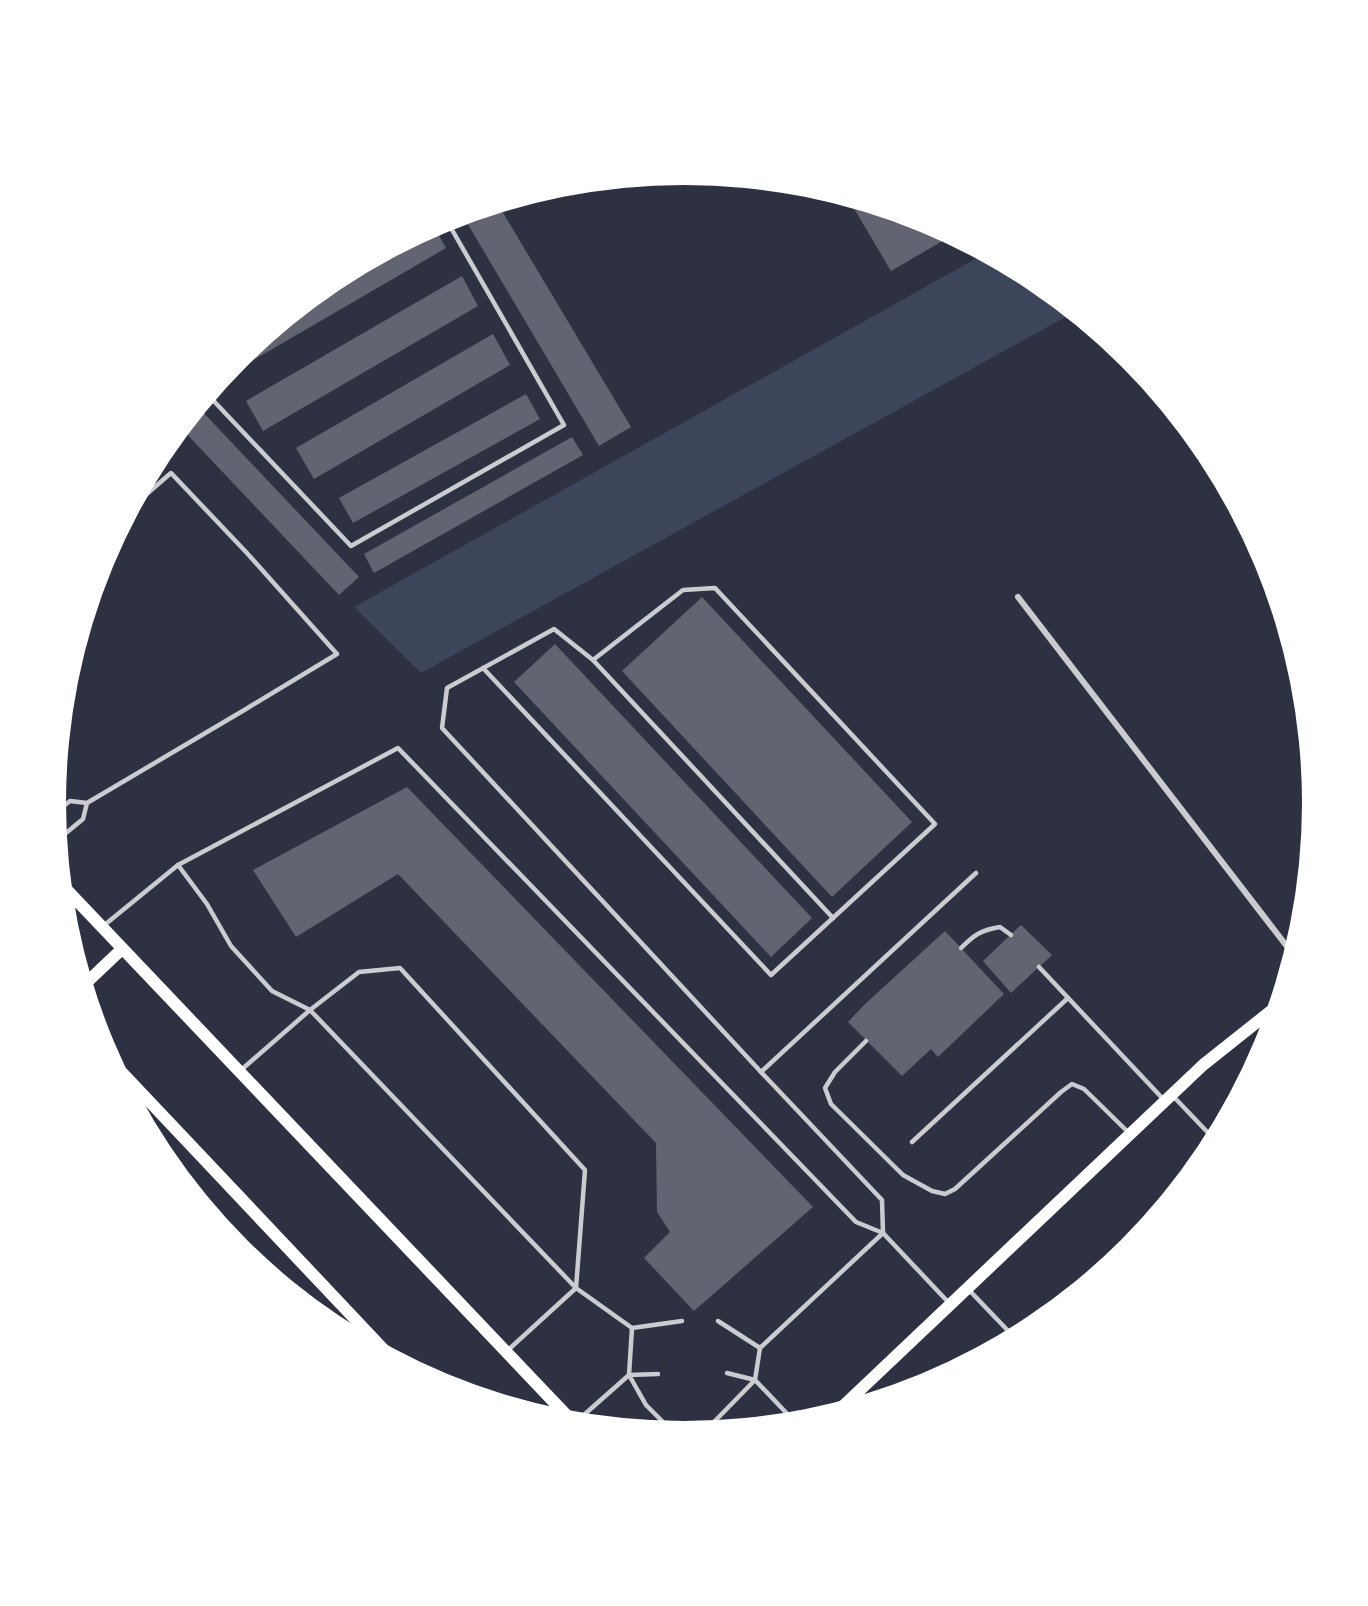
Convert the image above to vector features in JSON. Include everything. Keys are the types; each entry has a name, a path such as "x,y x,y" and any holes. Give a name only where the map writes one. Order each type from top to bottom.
{"main road":[{"path":"73,897 560,1408"},
{"path":"92,978 122,949"},
{"path":"852,1397 1203,1065 1263,1017"},
{"path":"136,1087 367,1333"}],"street":[{"path":"1018,597 1285,944"}],"lane":[{"path":"214,402 351,546 564,425 452,230"},
{"path":"66,804 70,801 87,803 337,654 246,552 171,473 152,490"},
{"path":"483,668 771,975 935,824 716,588 683,590 593,660"},
{"path":"717,1420 755,1380 760,1348 883,1233 882,1200 442,728 447,688 554,629 593,660 833,918"},
{"path":"102,927 178,865 398,748 856,1222 883,1233 951,1305"},
{"path":"67,832 83,819 87,803"},
{"path":"178,865 207,904 231,946 272,991 310,1010 576,1288 632,1328 682,1321"},
{"path":"761,1072 976,873"},
{"path":"961,948 973,936 986,929 1000,927 1011,935"},
{"path":"1039,967 1168,1098 1206,1132"},
{"path":"239,1072 310,1010 359,972 400,968 585,1170 576,1288 506,1352"},
{"path":"912,1142 1068,998"},
{"path":"866,1041 835,1072 825,1088 831,1104 903,1174 932,1191 945,1194 955,1189 1072,1084 1084,1089 1130,1134"},
{"path":"968,1288 1007,1329"},
{"path":"718,1321 760,1348"},
{"path":"632,1328 629,1375 646,1405 661,1420"},
{"path":"727,1373 755,1380 786,1412"},
{"path":"586,1413 629,1375 658,1374"}],"shaded area":[{"path":"975,259 1027,289 1065,317 421,673 354,607"}],"building":[{"path":"854,209 941,242 891,271"},
{"path":"503,212 631,427 599,446 468,224"},
{"path":"439,236 446,248 253,360 308,313 375,268"},
{"path":"462,276 478,306 263,431 246,401"},
{"path":"493,334 510,365 314,479 296,448"},
{"path":"526,394 540,419 353,523 339,498"},
{"path":"205,414 359,577 339,595 188,435"},
{"path":"572,437 583,455 374,573 364,554"},
{"path":"702,597 912,822 832,897 622,671"},
{"path":"555,644 812,918 771,957 514,682"},
{"path":"407,787 813,1207 694,1311 644,1258 670,1232 657,1212 656,1143 398,874 296,937 253,870"},
{"path":"1021,925 1052,955 1011,993 983,961"},
{"path":"945,931 1004,994 938,1057 931,1049 902,1076 848,1022"}]}
